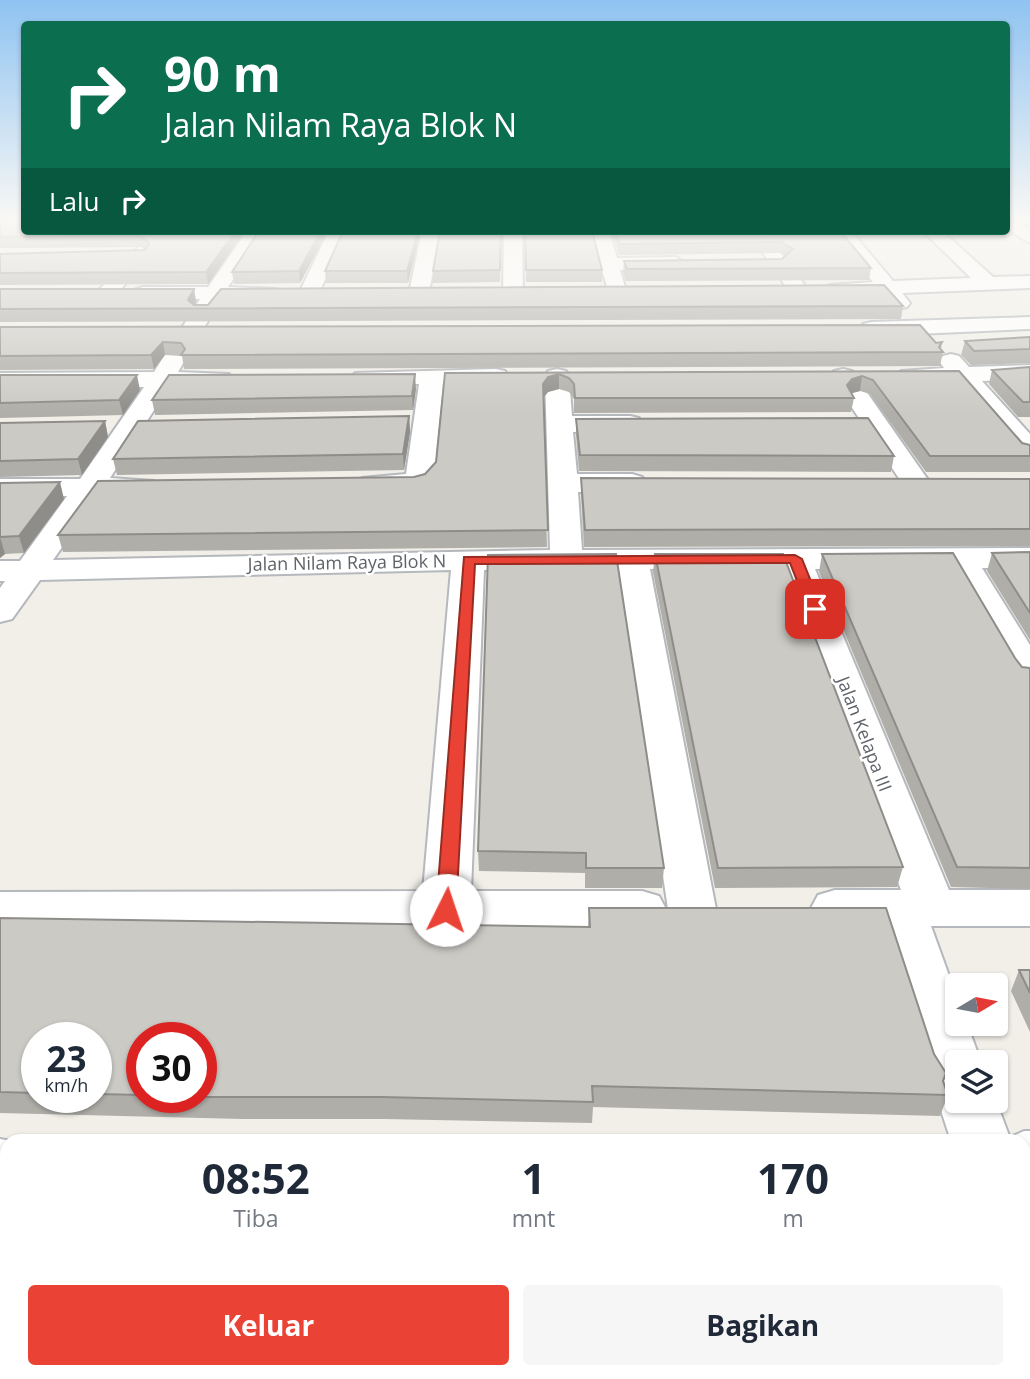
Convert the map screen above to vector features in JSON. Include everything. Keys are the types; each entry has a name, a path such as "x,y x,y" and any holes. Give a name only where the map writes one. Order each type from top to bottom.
{"street":[{"path":"108,285 99,294 336,293"},
{"path":"0,612 16,571 91,488 163,379 219,285"},
{"path":"309,293 313,285"},
{"path":"414,285 412,293 446,292"},
{"path":"513,285 513,292"},
{"path":"591,291 623,291 620,285"},
{"path":"795,285 798,290"},
{"path":"885,285 963,376 1019,426 1030,451"},
{"path":"770,290 962,285"},
{"path":"486,292 539,292"},
{"path":"856,329 922,329 1030,323"},
{"path":"163,331 218,331"},
{"path":"816,376 963,376 1030,372"},
{"path":"337,378 551,376 560,424 567,560"},
{"path":"843,376 915,483"},
{"path":"352,484 415,482 420,478 432,377"},
{"path":"0,380 243,379 233,402"},
{"path":"400,422 428,421"},
{"path":"846,423 873,423"},
{"path":"560,424 655,424"},
{"path":"563,483 658,483"},
{"path":"0,488 173,486"},
{"path":"960,558 1030,675"},
{"name":"Jalan Nilam Raya Blok N","path":"16,571 468,560 1030,558"},
{"name":"Jalan Kelapa III","path":"795,559 916,908 951,1050"},
{"path":"446,910 468,560"},
{"path":"0,909 713,909 632,560"},
{"path":"789,909 1030,908"},
{"path":"971,1113 979,1134"}],"building":[{"path":"884,285 903,306 0,309 0,289 194,289 188,300 194,305 208,305 221,289"},
{"path":"920,325 936,343 942,342 939,347 943,352 181,355 185,349 181,343 163,342 151,355 0,356 0,327"},
{"path":"1030,337 1030,349 974,351 965,341"},
{"path":"1030,367 1030,402 1023,402 992,370"},
{"path":"959,371 1022,443 1030,445 1030,456 930,456 873,380 862,376 852,379 847,385 854,398 575,398 574,384 569,378 559,374 548,377 543,384 548,530 58,535 98,481 414,477 425,474 436,462 445,373"},
{"path":"415,374 412,396 152,400 169,375"},
{"path":"0,375 137,375 119,400 0,403"},
{"path":"409,416 403,454 113,459 138,421"},
{"path":"868,418 894,456 580,455 576,419"},
{"path":"105,421 78,459 0,461 0,423"},
{"path":"581,478 1030,479 1030,529 585,530"},
{"path":"60,482 19,536 0,537 0,483"},
{"path":"1030,552 1030,613 992,553"},
{"path":"953,553 1015,658 1022,667 1030,668 1030,868 957,867 822,554"},
{"path":"616,554 664,868 586,868 586,853 478,851 488,555"},
{"path":"655,554 783,554 903,867 718,868"},
{"path":"589,908 886,908 934,1054 945,1071 945,1095 592,1086 593,1102 381,1097 217,1097 217,1022 126,1022 126,1095 112,1094 112,1022 21,1022 21,1093 0,1092 0,918 590,927"},
{"path":"1019,970 1030,970 1030,993"}],"route":[{"path":"446,910 468,560 795,559 815,609"}]}
